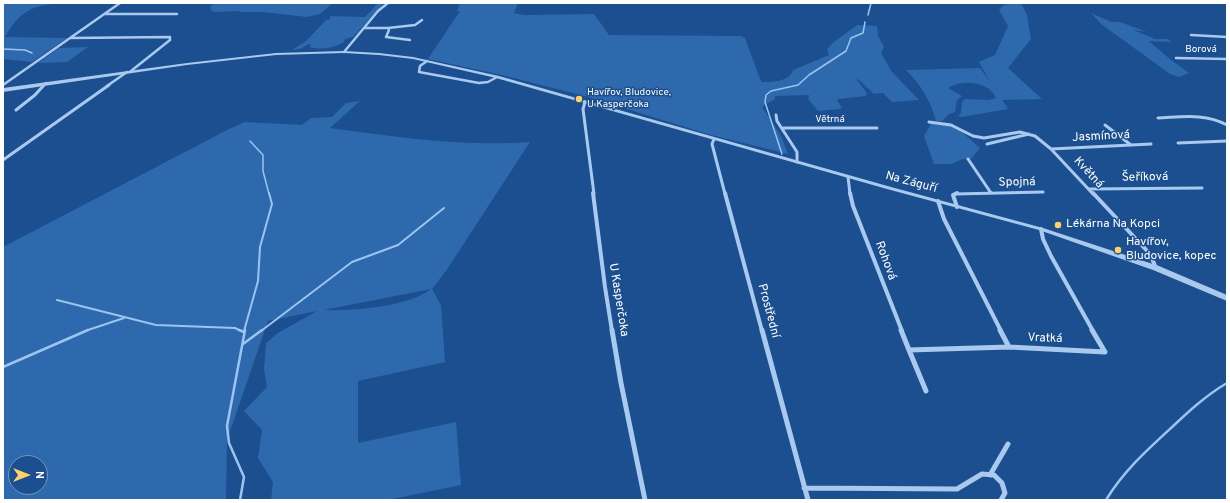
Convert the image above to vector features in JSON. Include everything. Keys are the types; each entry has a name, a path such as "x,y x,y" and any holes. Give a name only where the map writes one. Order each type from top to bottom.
{"street":[{"path":"3,85 120,3"},
{"path":"344,52 378,11 388,3"},
{"path":"104,14 177,14"},
{"path":"364,28 415,26 422,20"},
{"path":"388,28 389,30 386,37 410,40"},
{"path":"1191,35 1227,37"},
{"path":"3,160 129,72 170,40 170,37 70,38"},
{"name":"Na Záguří","path":"3,90 259,55 309,52 344,52 392,55 427,61 497,77 848,177 1041,229 1156,268 1227,298"},
{"name":"Borová","path":"1176,58 1227,59"},
{"path":"427,61 420,66 419,72 479,83 488,82 497,77"},
{"path":"16,110 46,84"},
{"name":"U Kasperčoka","path":"585,102 583,109 606,294 621,383 645,500"},
{"path":"776,115 777,121 783,128 797,152 797,162"},
{"path":"1158,118 1207,116 1219,120 1227,125"},
{"path":"929,122 953,125 973,136 984,138 1016,132 1030,134"},
{"path":"1105,125 1131,145"},
{"name":"Větrná","path":"783,128 877,128"},
{"path":"987,144 1030,134"},
{"name":"Květná","path":"1030,134 1040,139 1051,149 1089,189 1150,254 1156,268"},
{"name":"Prostřední","path":"714,139 712,144 716,164 808,500"},
{"path":"1178,143 1227,141"},
{"name":"Jasmínová","path":"1051,149 1151,144"},
{"name":"Spojná","path":"968,159 991,193"},
{"name":"Rohová","path":"848,177 848,187 853,206 926,391"},
{"name":"Šeříková","path":"1089,189 1202,188"},
{"name":"Spojná","path":"958,207 953,195 957,193 1043,192"},
{"path":"910,350 1009,348 939,209 938,202"},
{"name":"Vratká","path":"1009,348 1105,352 1051,256 1043,239 1041,229"},
{"path":"990,475 1008,444"},
{"path":"804,488 957,489 982,474 994,475 1002,483 1005,493 1001,500"}],"shaded area":[{"path":"3,3 73,3 43,5 29,10 18,19 5,37 67,38 32,62 3,59"},
{"path":"214,3 333,3 320,14 307,17 263,12 216,12 212,11 210,7"},
{"path":"378,3 384,3 353,37 345,39 344,42 326,48 309,47 311,44 309,44 300,49 292,50 306,41 326,20 330,19 330,16 365,17"},
{"path":"460,3 518,3 514,13 524,15 594,14 609,35 740,36 745,38 762,82 785,79 793,70 829,55 827,49 857,25 877,26 878,36 884,47 881,53 892,72 919,100 892,102 883,93 874,94 856,79 867,93 866,96 838,99 837,100 842,108 840,109 818,111 808,99 809,95 775,96 775,99 762,107 781,136 788,154 711,135 588,97 506,76 428,59 460,11 457,11"},
{"path":"1021,3 1027,15 1031,39 1008,68 1042,99 1002,100 1008,109 961,117 958,116 961,113 962,102 965,99 989,100 996,98 993,92 981,85 975,83 960,83 948,88 962,96 957,100 955,112 949,114 942,121 936,121 924,93 906,70 980,68 990,82 979,62 995,55 1008,26 999,10 1004,5"},
{"path":"1091,13 1111,22 1120,22 1147,32 1133,30 1155,39 1167,39 1172,42 1149,41 1189,73 1179,77 1170,74 1101,24"},
{"path":"88,47 67,62 38,63 59,48"},
{"path":"360,101 330,128 405,138 455,142 530,142 446,271 432,289 441,305 445,362 358,381 358,443 456,422 461,485 388,500 271,500 273,482 258,458 262,430 244,411 267,387 264,369 266,343 278,333 317,311 268,321 227,440 226,500 3,500 3,247 245,122 302,125 311,118 332,117 346,103","holes":["431,289 409,300 380,307 350,310 324,310"]},
{"path":"932,122 953,124 980,148 971,159 963,159 951,164 934,164 924,136"}],"waterway":[{"path":"868,15 871,3"},
{"path":"782,154 765,102 766,95 771,91 798,85 809,75 846,51 851,38 863,33 865,22"},
{"path":"3,49 25,50 32,53"},
{"path":"250,141 263,155 263,171 269,194"},
{"path":"244,331 258,281 260,247 272,204 269,193"},
{"path":"261,331 352,262 398,245 444,208"},
{"path":"57,300 156,325 235,328 239,330"},
{"path":"88,330 124,318"},
{"path":"3,367 88,330"},
{"path":"239,330 244,332"},
{"path":"240,500 244,477 229,443 227,426 245,330"},
{"path":"243,344 262,330"},
{"path":"1106,500 1127,471 1152,445 1197,404 1227,383"}],"place":[{"name":"Havířov, Bludovice, U Kasperčoka","path":"579,99"},
{"name":"Lékárna Na Kopci","path":"1058,225"},
{"name":"Havířov, Bludovice, kopec","path":"1118,250"}]}
